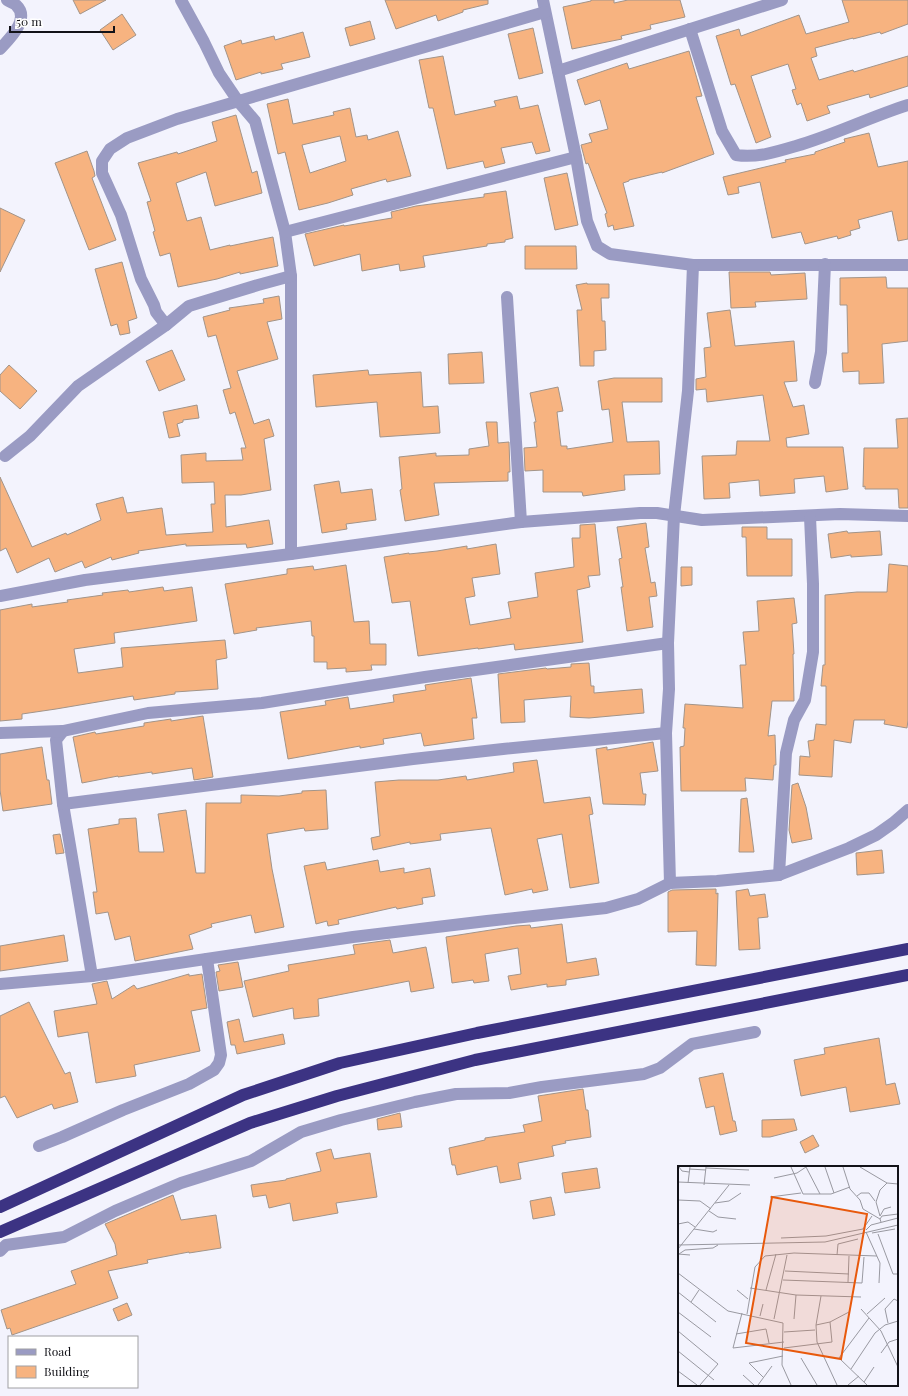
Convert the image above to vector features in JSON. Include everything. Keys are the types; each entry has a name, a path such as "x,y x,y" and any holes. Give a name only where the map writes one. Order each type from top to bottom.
{"highway":[{"path":"0,1207 243,1095 340,1063 477,1033 908,949"},
{"path":"0,1232 250,1123 337,1096 475,1060 908,975"}],"street":[{"path":"0,49 18,28 20,19 20,12 17,6 7,0"},
{"path":"181,0 219,72 238,101 255,121 285,232 291,276 291,554"},
{"path":"558,71 782,0"},
{"path":"166,324 156,312 141,279 121,215 102,172 102,161 110,149 127,138 177,119 544,6 576,157 587,221 597,246 610,254 693,265 908,265"},
{"path":"690,29 722,131 736,155 749,157 775,153 826,137 889,111 908,105"},
{"path":"285,232 576,157"},
{"path":"815,383 822,352 825,264"},
{"path":"670,883 666,733 669,689 668,643 674,516 688,391 693,265"},
{"path":"5,456 30,436 78,386 189,306 291,276"},
{"path":"507,297 521,522"},
{"path":"0,596 85,580 291,554 521,522 640,513 702,520 810,517 840,514 908,516"},
{"path":"779,875 786,753 794,720 804,700 813,652 813,584 810,517"},
{"path":"0,733 63,731 148,713 262,703 425,677 668,643"},
{"path":"63,731 56,740 63,804 92,976"},
{"path":"63,804 428,757 666,733"},
{"path":"0,984 92,976 353,937 606,908 638,899 670,883 717,881 779,875 849,848 876,835 908,810"},
{"path":"39,1146 189,1084 214,1070 219,1063 221,1055 207,959"},
{"path":"0,1251 6,1245 64,1237 115,1211 181,1183 251,1160 301,1132 341,1120 415,1102 456,1094 509,1093 542,1087 644,1074 660,1068 692,1044 755,1032"}],"building":[{"path":"73,0 106,0 80,14"},
{"path":"385,0 488,0 488,4 463,10 463,12 438,21 436,15 396,29"},
{"path":"591,0 614,0 614,3 628,0 680,0 685,17 650,25 651,29 621,36 622,39 572,49 563,7"},
{"path":"842,0 908,0 908,24 881,34 880,32 815,48 817,56 811,58 819,80 853,70 854,72 908,56 908,86 870,98 869,94 827,106 830,113 807,121 801,103 797,105 792,90 796,89 788,64 751,76 771,137 756,143 735,84 731,85 716,36 739,29 741,36 799,15 806,34 849,22"},
{"path":"122,14 136,35 113,50 100,30"},
{"path":"370,21 375,39 350,46 345,28"},
{"path":"533,28 543,73 519,79 508,34"},
{"path":"303,32 310,57 281,64 283,69 261,74 261,72 236,80 224,46 241,40 242,44 274,36 275,40"},
{"path":"689,51 702,96 696,97 714,154 662,173 629,180 623,183 634,226 614,230 613,225 608,227 605,214 607,213 588,163 586,164 581,145 592,142 589,134 608,129 600,100 585,105 577,80 627,63 629,69"},
{"path":"443,56 455,115 496,106 494,101 517,96 520,109 538,105 550,151 536,154 532,142 501,148 505,163 485,168 483,161 447,169 433,108 429,108 419,60"},
{"path":"288,99 293,124 334,115 333,112 350,108 356,137 367,135 368,140 398,131 411,176 387,182 386,179 351,189 353,195 299,210 285,152 278,154 267,104","holes":["340,136 346,161 310,173 302,145"]},
{"path":"236,115 252,173 257,171 262,193 215,206 206,172 176,183 187,221 201,217 210,250 273,237 278,266 240,274 240,272 217,279 178,287 170,253 160,256 147,202 151,201 138,163 177,152 178,154 217,141 212,122"},
{"path":"869,133 878,167 908,161 908,239 898,241 892,211 858,220 860,228 850,231 851,235 838,239 837,236 805,244 801,232 772,238 760,182 738,187 739,193 728,195 723,177 786,162 785,160 815,154 815,152 845,142 844,139"},
{"path":"87,151 95,176 92,178 116,240 89,250 55,163"},
{"path":"567,173 578,225 555,230 544,178"},
{"path":"506,191 513,238 505,240 505,242 423,256 425,267 400,271 399,264 362,271 360,254 314,266 305,234 344,225 392,218 391,212 416,206 484,197 484,194"},
{"path":"0,208 25,220 0,272"},
{"path":"525,246 576,246 577,269 525,269"},
{"path":"122,262 137,318 128,321 130,333 120,335 117,324 111,326 95,269"},
{"path":"729,272 770,272 771,275 805,273 807,299 755,302 756,307 731,308"},
{"path":"886,277 887,288 908,288 908,341 882,344 884,383 859,384 859,371 843,372 842,353 848,353 847,305 840,305 840,278"},
{"path":"587,283 609,284 609,298 601,298 602,321 605,321 606,350 594,351 594,366 580,366 577,310 582,310 576,285"},
{"path":"279,296 282,319 267,322 278,359 237,371 254,424 269,419 274,436 264,439 271,490 241,495 225,495 226,527 269,520 273,544 247,548 246,544 186,546 186,544 138,551 139,553 112,560 111,557 85,568 82,561 55,572 49,558 17,573 6,548 0,551 0,477 32,547 66,533 67,535 101,520 96,504 123,497 127,513 162,508 166,535 213,532 211,504 215,504 214,482 182,483 181,455 206,453 206,461 243,460 241,448 246,448 235,412 230,414 223,390 231,388 216,335 208,337 203,317 230,310 229,308 264,303 263,299"},
{"path":"730,310 735,346 794,341 797,381 784,382 793,407 804,405 809,434 786,438 787,447 843,447 848,489 826,492 824,476 794,479 795,493 760,496 759,480 729,483 730,498 704,499 702,456 736,455 737,441 770,441 763,395 707,402 706,389 696,390 696,379 706,377 704,348 711,347 707,313"},
{"path":"172,350 185,380 159,391 146,361"},
{"path":"482,352 484,383 449,384 448,354"},
{"path":"9,365 37,391 20,409 0,391 0,375"},
{"path":"368,370 369,375 421,372 423,407 438,406 440,433 380,437 377,402 316,407 313,375"},
{"path":"614,378 662,378 662,402 622,402 627,442 659,441 660,474 624,475 625,490 583,496 582,492 543,492 543,470 525,471 524,448 537,447 534,422 536,422 530,393 558,387 563,411 557,412 561,446 567,446 567,449 613,442 609,409 602,410 598,381"},
{"path":"197,405 199,418 183,420 183,422 177,424 180,436 169,438 163,412"},
{"path":"908,418 908,508 899,508 898,489 865,489 865,486 863,487 864,448 898,448 896,419"},
{"path":"486,422 497,422 498,443 509,442 510,472 508,472 508,481 434,483 439,515 405,521 400,490 402,489 399,457 436,453 436,456 469,455 469,449 489,446"},
{"path":"339,481 341,493 372,489 376,520 346,524 347,529 322,533 314,485"},
{"path":"646,523 649,547 645,548 651,583 655,582 657,596 649,597 653,627 627,631 619,559 622,558 617,527"},
{"path":"595,524 600,575 588,576 590,587 577,590 583,642 515,650 514,644 418,656 410,601 392,603 384,557 467,546 467,549 496,544 500,574 472,578 475,596 465,598 470,625 511,618 508,602 538,597 535,573 574,567 572,538 580,538 580,525"},
{"path":"742,527 767,527 767,539 792,539 792,576 747,576 746,537 742,537"},
{"path":"847,531 848,533 880,531 882,555 851,557 851,555 831,558 828,534"},
{"path":"889,564 908,566 907,728 884,724 885,720 854,720 851,743 834,740 832,777 799,775 800,756 810,757 808,741 814,740 816,724 826,725 826,686 821,686 823,665 825,665 825,595 857,592 887,592"},
{"path":"346,565 354,622 369,621 370,644 386,644 386,665 371,665 372,670 346,672 346,668 327,669 327,662 314,662 314,636 312,636 311,621 256,628 257,630 234,634 225,584 287,574 287,569 313,566 314,570"},
{"path":"681,567 692,567 692,585 681,586"},
{"path":"163,587 164,591 192,587 197,621 114,633 115,643 74,649 78,673 123,667 121,648 225,640 227,658 216,660 218,689 175,692 175,694 134,700 133,696 22,714 22,719 0,721 0,610 32,604 32,607 68,602 67,600 103,595 102,593 128,590 129,592"},
{"path":"794,598 797,623 792,624 794,654 794,701 772,701 768,736 775,735 776,765 774,765 773,780 745,778 746,791 681,791 680,747 684,746 685,728 683,728 685,704 743,708 740,665 746,665 743,632 759,631 757,601"},
{"path":"589,663 591,686 594,686 594,693 642,689 644,713 589,718 570,717 571,696 524,700 525,722 501,723 498,674 546,668 571,667 571,664"},
{"path":"471,678 477,718 472,718 474,739 424,746 421,733 383,739 384,744 360,748 360,746 288,759 280,712 326,705 325,701 348,697 350,709 394,702 393,695 426,690 425,685"},
{"path":"203,716 213,777 194,780 192,768 152,774 152,772 118,776 82,783 73,737 95,732 96,734 144,726 144,723"},
{"path":"653,742 658,771 640,773 643,794 646,794 645,805 603,804 596,749 607,747 607,750"},
{"path":"42,747 52,804 3,811 0,790 0,754"},
{"path":"537,760 544,803 590,797 593,814 589,815 599,883 570,888 562,834 537,839 548,890 533,893 532,889 505,895 491,828 440,834 441,840 410,844 410,842 373,850 371,838 380,836 375,782 399,780 438,780 466,776 467,780 514,772 513,763"},
{"path":"798,783 806,807 812,839 792,843 789,830 792,785"},
{"path":"326,790 328,829 305,831 304,828 267,834 272,869 284,927 255,933 251,915 211,924 212,927 189,935 193,949 135,961 130,936 115,940 108,912 96,914 93,892 97,892 88,829 119,824 119,819 136,818 139,852 164,852 158,814 186,810 196,873 205,873 206,803 241,803 241,795 279,796 302,793 302,791"},
{"path":"747,798 754,852 739,852 741,799"},
{"path":"60,834 64,853 56,854 53,835"},
{"path":"882,850 884,873 857,875 856,853"},
{"path":"378,860 380,872 404,868 404,873 430,868 435,896 422,898 423,904 397,909 396,907 338,920 339,924 328,926 327,921 316,924 304,866 325,862 327,870"},
{"path":"716,889 716,894 718,893 716,966 696,965 697,931 668,932 668,892 672,890"},
{"path":"748,889 750,896 765,894 768,917 758,918 760,949 739,950 736,891"},
{"path":"562,924 567,963 596,958 599,975 566,980 566,985 547,987 547,984 511,990 508,976 521,974 518,948 485,954 489,981 474,983 473,980 452,983 446,937 516,926 530,925 531,928"},
{"path":"64,935 68,961 0,971 0,946"},
{"path":"390,940 393,953 426,947 434,988 411,992 409,981 318,999 319,1016 294,1019 293,1008 253,1017 244,981 289,971 288,965 355,954 353,945"},
{"path":"238,962 243,987 219,991 216,972 220,971 218,965"},
{"path":"189,974 189,976 202,974 207,1008 191,1011 200,1051 134,1065 136,1076 96,1083 88,1032 58,1037 54,1011 97,1004 92,984 107,981 112,999 134,985 137,989"},
{"path":"29,1002 65,1074 70,1072 78,1102 54,1109 52,1104 17,1118 5,1096 0,1098 0,1016"},
{"path":"239,1019 244,1042 283,1034 285,1044 237,1054 235,1045 231,1045 227,1022"},
{"path":"879,1038 886,1085 895,1083 900,1104 850,1112 846,1087 801,1096 794,1060 825,1054 824,1048"},
{"path":"723,1073 733,1121 735,1121 737,1131 720,1135 714,1106 706,1108 699,1078"},
{"path":"583,1089 586,1110 588,1110 591,1137 565,1141 566,1143 552,1146 554,1156 518,1163 521,1179 500,1183 497,1166 457,1175 455,1165 452,1165 449,1148 485,1140 485,1138 525,1132 523,1125 542,1121 538,1096"},
{"path":"400,1113 402,1127 378,1130 377,1119"},
{"path":"794,1119 797,1130 770,1137 762,1137 762,1120"},
{"path":"813,1135 819,1146 805,1153 800,1142"},
{"path":"331,1149 334,1159 370,1153 377,1197 336,1203 338,1213 293,1221 290,1203 269,1208 266,1195 253,1197 251,1185 286,1180 321,1171 316,1153"},
{"path":"597,1168 600,1188 565,1193 562,1173"},
{"path":"173,1195 181,1220 216,1215 221,1248 147,1260 148,1263 108,1271 118,1298 12,1335 10,1328 7,1329 1,1310 76,1284 71,1271 117,1255 115,1244 105,1224"},
{"path":"551,1197 555,1215 533,1219 530,1201"},
{"path":"127,1303 132,1315 118,1321 113,1309"}]}
